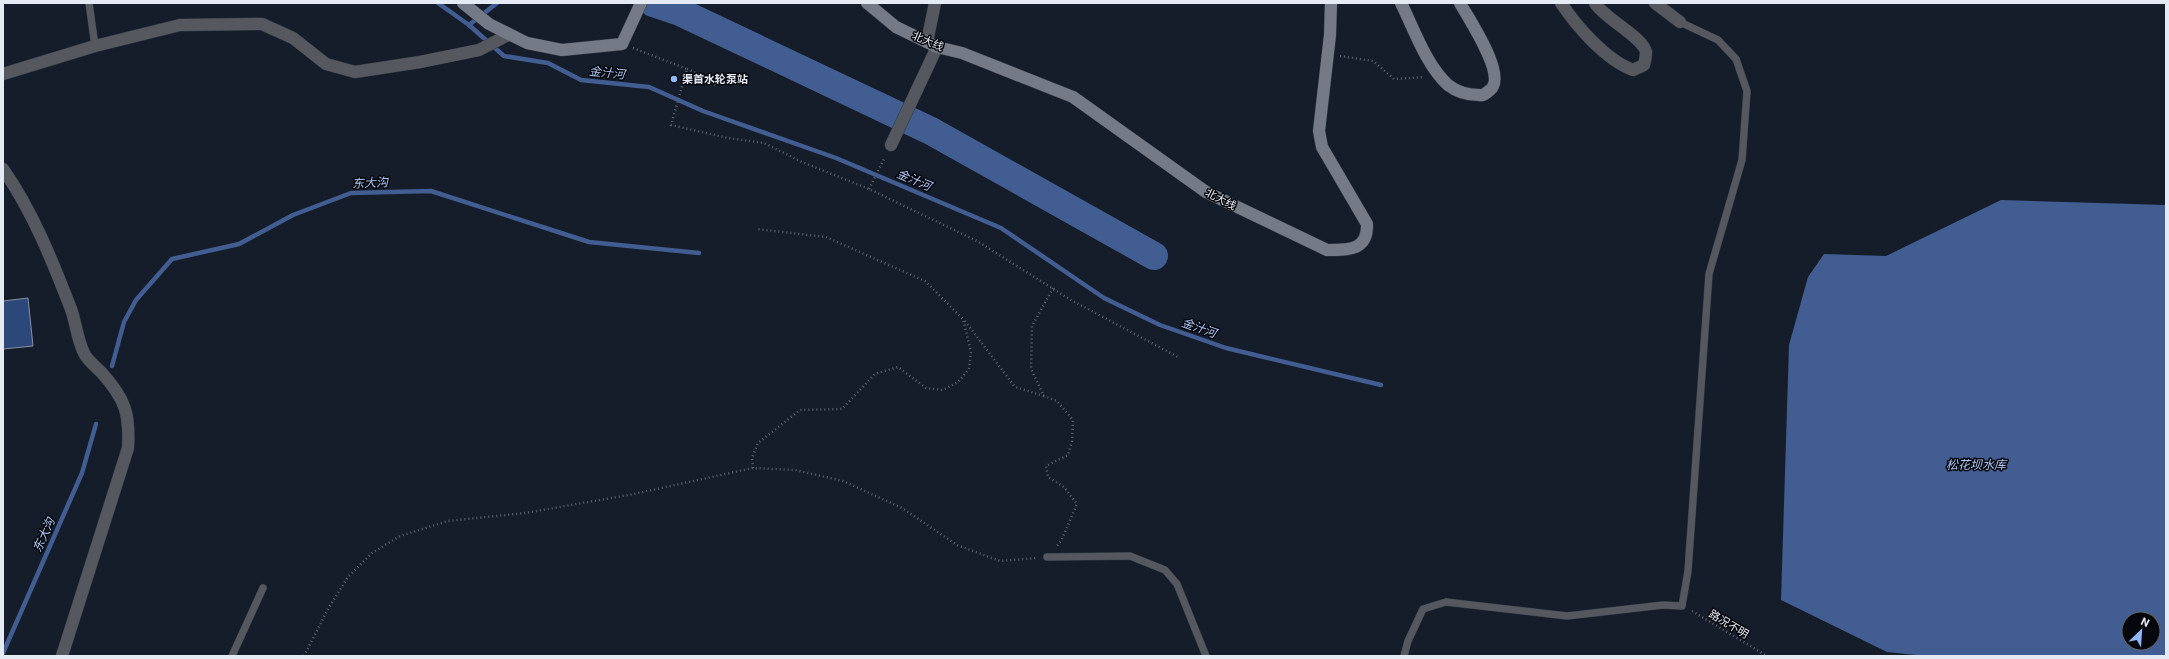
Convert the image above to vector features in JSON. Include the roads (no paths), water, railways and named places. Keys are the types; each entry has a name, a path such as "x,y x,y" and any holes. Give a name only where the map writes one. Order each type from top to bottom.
{"street":[{"path":"463,3 489,24 503,38 562,50 622,44 641,3"},
{"name":"北大线","path":"867,3 896,26 932,45 962,53 1072,97 1206,192 1327,250 1346,250 1360,245 1367,235 1367,224 1322,147 1318,130 1328,54 1331,3"},
{"path":"891,145 923,76 932,45 935,3"},
{"path":"1401,3 1428,56 1441,76 1449,85 1470,95 1482,96 1492,88 1495,76 1493,64 1460,3"},
{"path":"1561,3 1569,15 1603,51 1622,66 1633,70 1644,65 1646,52 1639,42 1613,22 1595,3"},
{"path":"1655,3 1680,22"},
{"path":"3,74 96,46 180,26 246,23 262,24 293,38 326,64 355,72 420,62 479,50 503,38"},
{"path":"3,169 23,198 41,235 71,310 84,354 112,385 123,401 129,424 128,448 62,656"}],"lane":[{"path":"89,3 96,46"},
{"path":"1404,656 1408,641 1423,609 1446,602 1567,616 1663,605 1682,606 1688,571 1709,274 1742,160 1747,91 1736,59 1718,40 1680,22"},
{"path":"1047,557 1130,556 1165,570 1177,584 1206,656"},
{"path":"232,656 263,588"}],"water":[{"name":"松花坝水库","path":"2001,200 2166,205 2166,656 1925,656 1887,652 1781,600 1789,345 1808,277 1824,254 1886,256"}],"waterway":[{"name":"金汁河","path":"438,3 469,25 504,56 548,63 581,80 649,87 703,111 836,158 1001,228 1104,298 1160,325 1226,348 1381,385"},
{"path":"469,25 497,3"},
{"path":"653,3 680,12 931,131 1154,256"},
{"name":"东大沟","path":"112,366 124,322 136,300 172,259 239,244 293,215 351,193 431,191 589,242 699,253"},
{"name":"东大沟","path":"3,653 82,473 96,424"}],"place":[{"name":"渠首水轮泵站","path":"674,79"}]}
